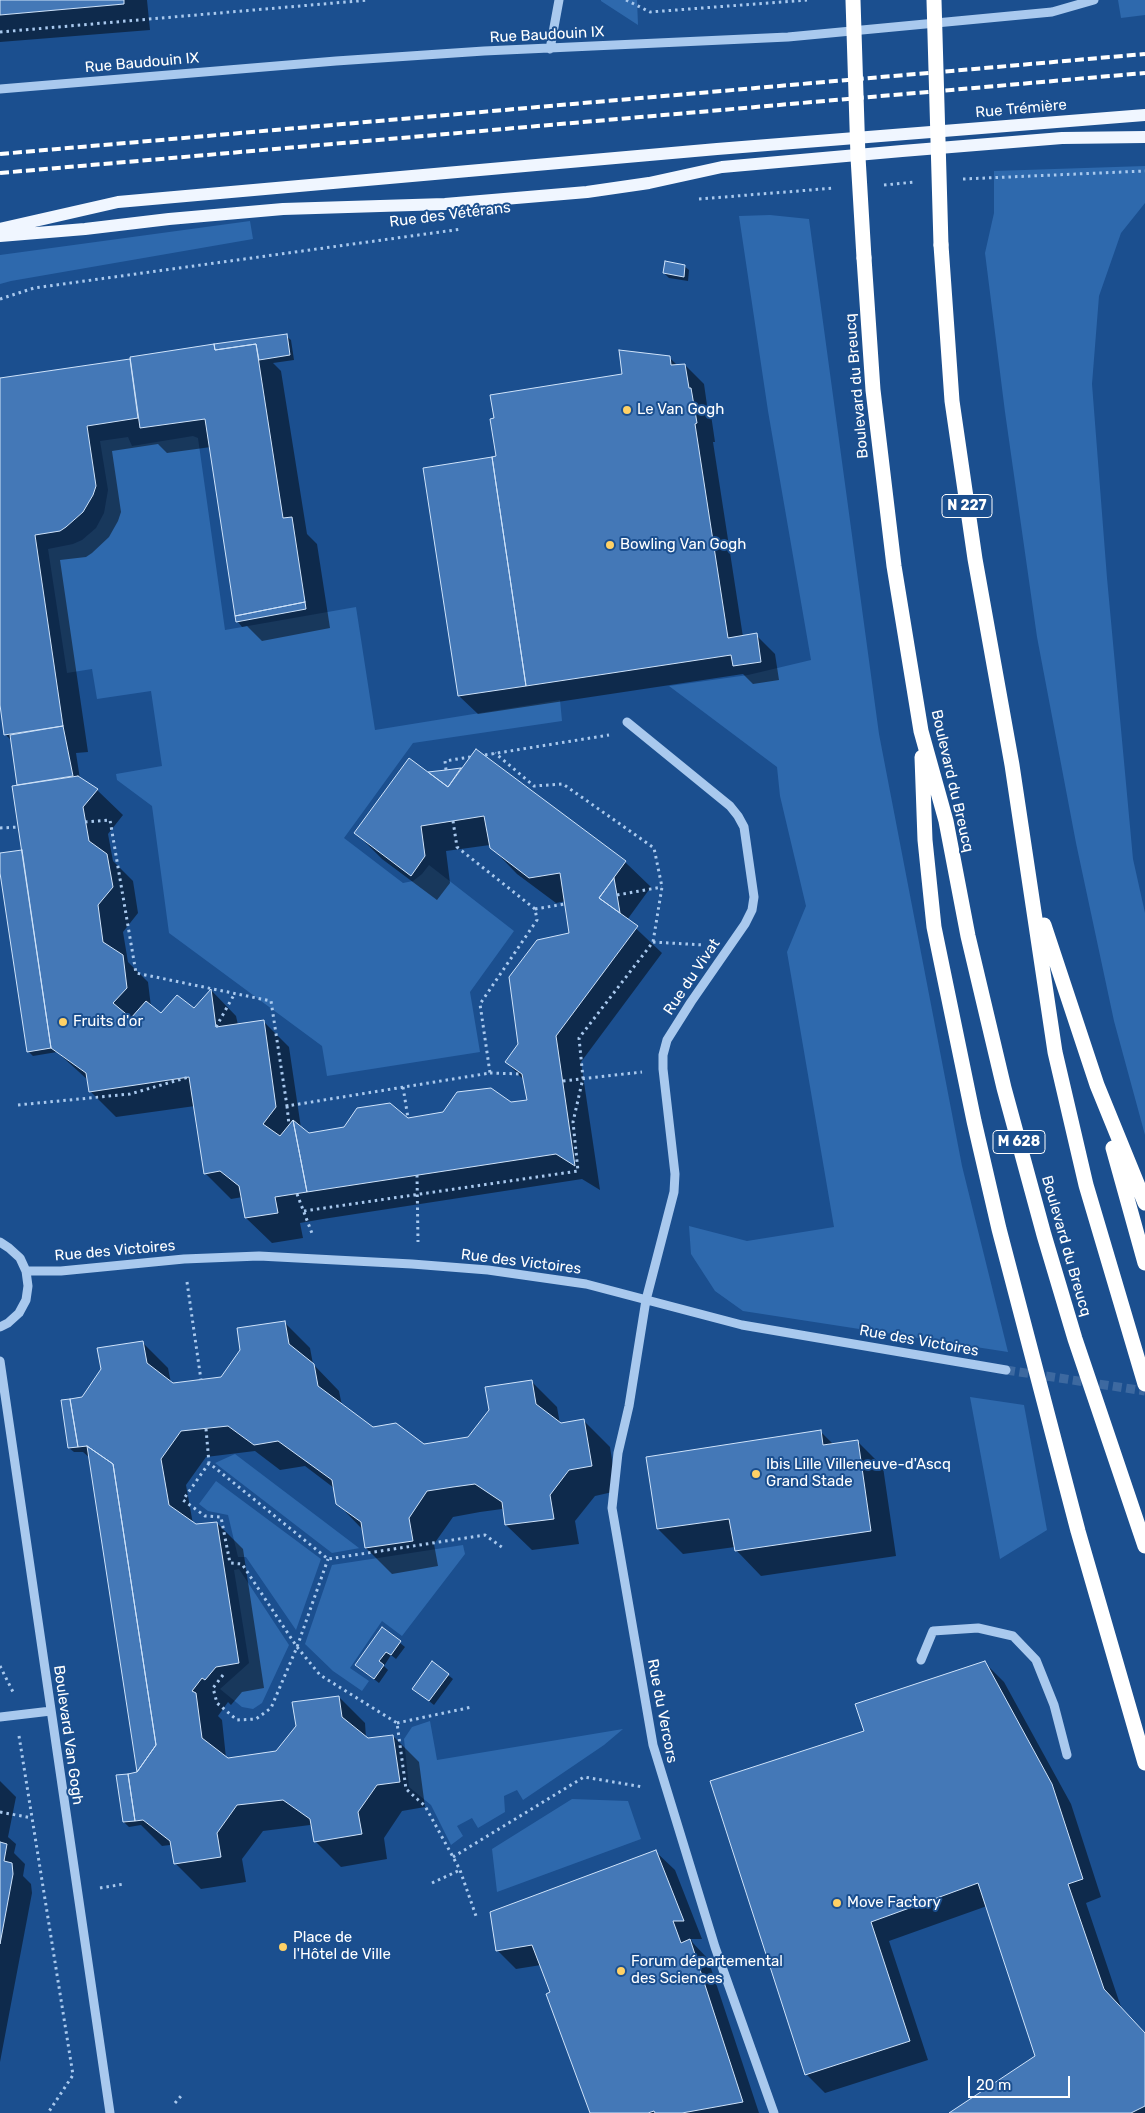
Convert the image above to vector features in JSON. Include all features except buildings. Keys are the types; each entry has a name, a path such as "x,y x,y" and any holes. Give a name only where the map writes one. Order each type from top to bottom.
{"highway":[{"name":"Boulevard du Breucq","path":"853,0 858,158 874,390 894,566 921,731 946,821 968,936 1004,1088 1039,1218 1075,1339 1145,1546"},
{"name":"N 227","path":"934,0 941,245 952,400 974,559 1012,765 1031,888"},
{"path":"921,731 925,840 934,927 974,1121 1001,1238 1075,1522 1145,1763"},
{"path":"1031,888 1097,1085 1145,1203"},
{"path":"1031,888 1055,1052 1070,1120 1089,1195 1145,1384"},
{"path":"1097,1085 1145,1263"}],"main road":[{"name":"Rue Trémière","path":"0,229 118,202 1145,115"},
{"name":"Rue des Vétérans","path":"0,236 85,230 169,219 283,209 445,204 587,192 649,183 722,168 902,151 1062,138 1145,137"}],"street":[{"path":"550,49 559,0"},
{"name":"Rue Baudouin IX","path":"0,89 327,62 788,37 1052,12 1094,0"},
{"name":"Rue du Vivat","path":"627,722 730,806 738,816 744,827 754,897 752,910 745,924 720,958 667,1040 663,1055 663,1069 676,1174 674,1192 646,1300"},
{"path":"0,1242 15,1252 26,1271 28,1293 23,1306 14,1319 0,1327"},
{"name":"Rue des Victoires","path":"26,1271 61,1271 184,1259 259,1256 412,1264 538,1276 586,1284 742,1325 1006,1370"},
{"name":"Rue du Vercors","path":"646,1300 617,1460 612,1508 653,1745 715,1947 774,2113"},
{"name":"Boulevard Van Gogh","path":"0,1361 110,2113"},
{"path":"921,1660 934,1630 978,1628 1013,1636 1036,1660 1054,1704 1068,1755"},
{"path":"0,1717 50,1711"}],"path":[{"path":"0,32 369,0"},
{"path":"626,0 650,12 807,0"},
{"path":"956,180 1145,171"},
{"path":"879,185 917,182"},
{"path":"698,200 841,188"},
{"name":"Rue des Vétérans","path":"0,298 34,288 465,229"},
{"path":"485,755 637,730"},
{"path":"304,1212 578,1172 573,1122 583,1078 579,1038 653,942 662,887 654,848 563,784 534,786 495,753"},
{"path":"446,770 444,761 470,757"},
{"path":"85,822 110,820 136,973 271,1001 289,1125"},
{"path":"453,821 457,847 535,909 537,920 480,1004 490,1073"},
{"path":"0,828 18,827"},
{"path":"617,895 662,887"},
{"path":"535,909 565,904"},
{"path":"653,942 703,945 720,958"},
{"path":"216,1027 235,993"},
{"path":"563,1081 663,1069"},
{"path":"287,1106 490,1073 522,1074"},
{"path":"18,1105 130,1094 189,1077"},
{"path":"403,1087 408,1118"},
{"path":"412,1264 418,1243 417,1175"},
{"path":"297,1194 314,1237 309,1259"},
{"path":"184,1259 201,1380"},
{"path":"206,1429 209,1463 183,1500 205,1516 221,1517 230,1563 242,1564 298,1647 320,1675 397,1723 472,1707"},
{"path":"209,1463 328,1559 485,1535 503,1548"},
{"path":"223,1675 213,1688 217,1703 237,1720 256,1719 271,1708 298,1647 328,1559"},
{"path":"0,1666 12,1690 74,2075 48,2113"},
{"path":"397,1723 406,1789 425,1806 460,1870 476,1916"},
{"path":"453,1857 584,1776 666,1792"},
{"path":"0,1812 32,1818"},
{"path":"432,1882 460,1870"},
{"path":"175,2103 181,2096"}],"shaded area":[{"path":"637,0 638,25 601,1"},
{"path":"1118,0 1145,0 1145,15 1121,18"},
{"path":"1145,166 1145,203 1121,233 1099,296 1092,384 1107,578 1133,859 1145,913 1145,1135 1114,1021 1076,843 1037,637 1005,412 985,253 994,213 994,171"},
{"path":"770,215 809,219 879,734 962,1166 1008,1352 743,1311 715,1291 691,1254 689,1226 747,1241 834,1227 787,952 806,906 780,796 777,767 669,686 748,675 811,660 768,411 739,216"},
{"path":"250,221 253,239 0,284 0,255"},
{"path":"193,436 198,438 225,630 356,607 375,730 560,700 562,721 413,743 344,838 403,883 413,881 429,865 514,931 470,992 480,1052 327,1076 322,1046 169,933 152,806 117,780 116,774 162,766 151,691 97,699 92,669 67,673 48,549 73,544 82,540 96,528 104,513 108,490 100,441 128,437 132,446"},
{"path":"970,1397 1024,1405 1047,1530 1000,1559"},
{"path":"235,1454 360,1548 332,1553 215,1463"},
{"path":"216,1481 321,1559 296,1630 246,1557 238,1557 228,1515 208,1511 199,1504"},
{"path":"463,1545 465,1554 402,1636 382,1621 350,1668 369,1681 362,1691 333,1671 305,1644 332,1565"},
{"path":"239,1569 289,1645 262,1703 253,1709 242,1707 220,1689 249,1663 234,1570"},
{"path":"430,1721 437,1760 623,1729 604,1745 523,1800 517,1790 504,1796 505,1812 478,1828 472,1818 457,1826 463,1836 451,1845 431,1805 409,1787 404,1739 412,1727"},
{"path":"572,1799 628,1801 641,1839 497,1892 492,1849"}],"tunnel":[{"path":"1006,1370 1145,1391"}],"railway":[{"path":"0,154 1145,54"},
{"path":"0,173 1145,73"}],"place":[{"name":"Le Van Gogh","path":"627,410"},
{"name":"Bowling Van Gogh","path":"610,545"},
{"name":"Fruits d'or","path":"63,1022"},
{"name":"Ibis Lille Villeneuve-d'Ascq Grand Stade","path":"756,1474"},
{"name":"Move Factory","path":"837,1903"},
{"name":"Place de l'Hôtel de Ville","path":"283,1947"},
{"name":"Forum départemental des Sciences","path":"621,1971"}]}
